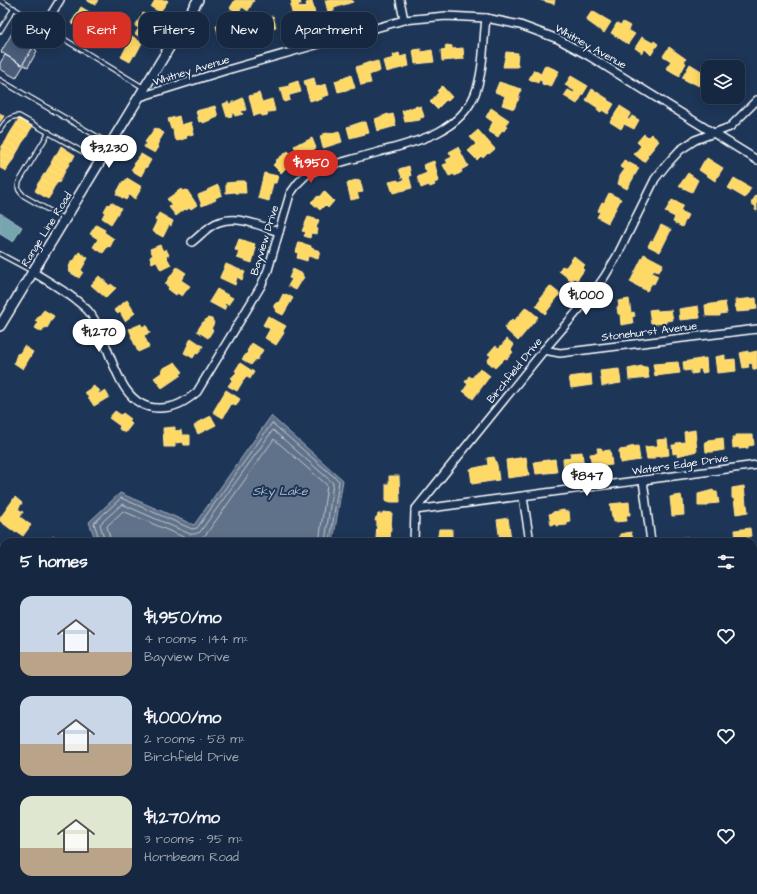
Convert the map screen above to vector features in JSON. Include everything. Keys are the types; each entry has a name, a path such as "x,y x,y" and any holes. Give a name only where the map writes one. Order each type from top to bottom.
{"main road":[{"name":"Range Line Road","path":"0,326 198,0"}],"street":[{"path":"53,12 60,0"},
{"path":"400,0 404,20"},
{"name":"Whitney Avenue","path":"140,97 227,70 404,20 446,16 486,18 520,25 558,39 589,56 757,160"},
{"name":"Bayview Drive","path":"33,272 89,312 98,325 120,381 127,393 138,402 151,408 169,408 184,402 197,392 261,286 268,270 290,194 298,183 306,176 320,168 422,140 441,131 462,115 475,94 481,69 486,18"},
{"name":"Birchfield Drive","path":"415,510 544,350 594,292 617,256 655,179 680,150 695,140 713,132 730,127 757,100"},
{"path":"192,242 218,222 229,219 238,220 279,232"},
{"name":"Stonehurst Avenue","path":"544,350 560,354 757,329"},
{"name":"Waters Edge Drive","path":"415,510 523,497 757,465"},
{"path":"643,480 650,538"},
{"path":"523,497 529,538"},
{"path":"414,538 415,510"}],"lane":[{"path":"0,0 145,88"},
{"path":"0,31 14,8"},
{"path":"0,20 5,23"},
{"path":"0,80 111,145"},
{"path":"0,130 5,122 11,117 19,116 101,162"},
{"path":"49,132 19,182 18,187 19,192 24,196 65,220"},
{"path":"0,254 33,272"}],"water":[{"name":"Sky Lake","path":"271,416 343,480 334,538 95,538 89,522 120,493 194,525"}],"building: Homes":[{"path":"86,0 98,0 95,5"},
{"path":"155,0 168,1 160,12 151,7"},
{"path":"235,0 254,0 248,11 242,7 240,12 230,8"},
{"path":"291,0 300,0 301,4 298,4 299,8 307,6 306,3 312,1 315,12 292,12 290,5 292,4"},
{"path":"325,0 352,0 353,2 334,8 334,11 328,12"},
{"path":"540,0 555,0 554,4"},
{"path":"81,7 89,12 78,12"},
{"path":"592,11 611,22 604,33 586,20"},
{"path":"273,16 276,27 273,28"},
{"path":"139,20 139,28 135,26"},
{"path":"623,22 630,26 628,30 635,34 628,44 611,33 617,23 621,25"},
{"path":"139,28 139,36 135,34"},
{"path":"132,36 139,41 139,48 130,62 121,57 126,48 131,48"},
{"path":"642,37 658,44 651,55 645,49 642,53 635,48"},
{"path":"445,46 452,46 452,49 463,48 464,59 442,61 441,50 446,49"},
{"path":"669,47 686,59 684,62 686,63 679,76 666,68 671,61 663,56"},
{"path":"421,49 421,52 432,50 434,62 415,64 413,50"},
{"path":"506,52 518,53 518,67 503,67"},
{"path":"399,53 400,57 407,55 409,66 386,72 383,61 394,58 393,55"},
{"path":"378,61 380,71 369,75 371,83 361,85 356,67"},
{"path":"690,64 701,71 701,85 699,86 682,78"},
{"path":"545,65 559,71 551,87 542,84 542,81 539,80 538,83 529,79 534,70 541,74"},
{"path":"351,75 355,88 338,92 335,81"},
{"path":"571,76 588,86 577,104 564,96 568,90 574,93 575,91 565,85"},
{"path":"314,78 316,87 326,84 329,95 316,101 316,99 310,101 304,81"},
{"path":"298,81 301,92 290,95 290,100 284,102 280,88 289,86 289,84"},
{"path":"499,82 521,89 514,109 502,105 505,96 495,92"},
{"path":"442,86 452,97 448,101 446,100 437,109 430,102"},
{"path":"592,89 614,104 608,114 602,110 601,112 597,110 598,108 586,100"},
{"path":"259,93 262,102 272,99 275,111 267,113 268,115 262,116 261,114 254,116 249,96"},
{"path":"243,98 246,110 241,111 243,114 235,116 234,113 232,113 232,116 227,117 223,104 228,102 229,104"},
{"path":"215,106 218,117 203,123 203,121 199,122 196,111"},
{"path":"421,106 424,117 420,118 420,120 405,122 402,111"},
{"path":"620,106 631,113 627,119 629,120 632,116 639,120 634,129 624,124 621,129 610,122"},
{"path":"491,108 509,120 505,125 507,126 504,131 502,130 498,137 488,131 493,122 486,117"},
{"path":"0,113 4,116 0,122"},
{"path":"388,114 393,114 396,126 378,131 375,119"},
{"path":"179,116 181,125 191,122 194,134 177,141 174,137 173,129 171,129 168,119"},
{"path":"19,118 33,126 29,132 16,124"},
{"path":"366,122 369,133 350,138 347,127"},
{"path":"16,124 29,132 26,138 12,130"},
{"path":"155,128 164,133 158,143 157,146 159,147 155,153 144,147 145,142"},
{"path":"12,130 26,138 22,143 9,135"},
{"path":"478,130 495,149 483,158 481,156 477,160 468,151 476,144 470,137"},
{"path":"339,131 342,142 323,148 320,136"},
{"path":"644,134 648,137 651,134 659,141 644,162 634,154 641,146 637,142"},
{"path":"9,135 22,143 19,149 6,141"},
{"path":"312,138 316,148 309,152 310,153 299,156 294,146"},
{"path":"6,141 19,149 16,154 2,146"},
{"path":"2,146 16,154 13,160 0,152"},
{"path":"61,146 75,155 72,161 58,152"},
{"path":"458,147 468,166 455,176 454,174 449,176 443,165 448,163 446,160 452,157 449,152"},
{"path":"288,151 295,159 281,173 273,165 276,162 275,161"},
{"path":"0,152 13,160 9,165 0,160"},
{"path":"58,152 71,160 68,166 54,157"},
{"path":"141,154 151,160 141,176 131,170"},
{"path":"54,157 68,166 64,171 51,163"},
{"path":"707,158 723,168 715,181 699,170"},
{"path":"0,160 9,165 6,171 0,168"},
{"path":"624,160 639,168 627,189 618,184 620,176 625,169 620,167"},
{"path":"434,161 439,181 430,187 429,185 421,188 417,177 427,173 423,165"},
{"path":"52,163 65,171 62,177 48,169"},
{"path":"409,166 411,176 409,176 412,188 393,193 389,182 404,180 399,169"},
{"path":"48,169 62,177 59,183 45,174"},
{"path":"264,173 278,176 276,183 273,183 269,201 258,198"},
{"path":"688,173 698,180 692,192 679,186"},
{"path":"44,174 58,182 54,187 41,179"},
{"path":"127,178 142,187 135,199 129,195 126,200 116,194 123,181 124,182"},
{"path":"734,178 751,188 745,198 728,188"},
{"path":"41,179 54,187 51,193 37,185"},
{"path":"360,180 363,192 357,193 359,198 351,200 347,184"},
{"path":"245,181 246,193 226,193 226,183"},
{"path":"38,185 52,193 48,199 35,191"},
{"path":"218,185 222,195 215,198 216,200 202,206 198,195"},
{"path":"181,189 182,191 187,190 197,205 191,209 185,209 176,216 169,207 172,205 167,199"},
{"path":"324,191 334,201 328,208 325,205 320,210 311,202 318,196 319,197"},
{"path":"609,193 621,199 608,223 597,217 600,212 598,211 602,202 604,203"},
{"path":"757,194 757,211 755,210 756,207 751,203"},
{"path":"672,200 683,205 680,211 688,215 682,227 673,222 675,217 665,212"},
{"path":"111,202 121,208 111,224 102,218 105,212 104,211"},
{"path":"159,213 173,221 171,226 169,225 163,237 152,231"},
{"path":"308,217 319,220 316,228 318,229 317,234 311,233 310,238 304,236 306,232 302,231"},
{"path":"96,225 105,230 104,232 114,239 110,247 108,246 103,253 93,247 98,239 90,234"},
{"path":"661,225 671,230 660,252 648,246 651,240 653,241"},
{"path":"239,239 255,244 254,247 256,248 252,263 237,258 239,251 235,250"},
{"path":"299,242 320,251 318,259 308,256 307,261 297,258 298,253 296,252"},
{"path":"160,245 163,251 166,249 169,255 166,256 171,265 161,270 156,261 152,263 150,257 153,255 150,249"},
{"path":"79,252 88,258 81,270 83,272 79,278 68,271 72,260 74,261"},
{"path":"644,254 663,264 659,272 654,269 652,273 658,276 654,284 652,283 647,291 630,282"},
{"path":"574,256 585,265 582,268 584,270 577,280 574,278 572,281 559,271 562,266 566,267"},
{"path":"226,264 245,272 242,280 237,277 235,285 220,278"},
{"path":"177,267 186,273 181,280 190,286 182,296 177,293 176,295 168,289 169,287 165,284"},
{"path":"293,269 303,274 302,276 304,277 296,290 288,286 292,279 289,278"},
{"path":"99,276 110,286 111,284 116,288 106,298 91,285"},
{"path":"550,286 560,294 545,314 536,306 541,299 540,298"},
{"path":"217,289 233,298 228,305 225,303 224,305 226,306 224,310 209,302"},
{"path":"283,294 293,298 283,315 275,311 276,309 274,308 274,305 279,302"},
{"path":"756,298 757,309 736,312 735,300"},
{"path":"629,299 631,313 634,312 635,316 632,317 633,323 621,325 620,314 618,314 617,307 619,307 618,301"},
{"path":"127,300 135,313 125,321 120,312 118,314 114,310"},
{"path":"725,302 727,313 720,314 720,316 706,316 705,305"},
{"path":"698,306 700,318 680,320 679,309"},
{"path":"526,307 538,317 518,341 504,328 512,319 514,321"},
{"path":"657,309 657,311 671,310 673,320 666,321 666,323 651,323 649,310"},
{"path":"44,310 54,316 47,328 45,327 42,332 35,328 38,323 35,321"},
{"path":"268,316 286,326 283,331 284,333 276,345 265,338 270,329 263,325"},
{"path":"207,318 212,319 214,323 211,329 213,330 208,338 197,331"},
{"path":"141,324 142,327 146,325 150,333 144,335 149,347 138,352 129,329"},
{"path":"191,338 203,346 198,354 196,353 193,358 184,353"},
{"path":"507,339 514,345 511,350 513,352 507,359 505,358 495,368 487,361 491,356 488,354 495,346 499,348"},
{"path":"252,343 263,350 257,360 256,359 251,365 242,359 248,352 247,351"},
{"path":"24,346 33,352 23,369 14,363 17,354 20,353"},
{"path":"748,351 748,353 757,351 757,369 753,369 752,363 748,364 749,367 743,368 740,353"},
{"path":"725,355 725,360 735,359 736,371 717,373 715,357"},
{"path":"706,358 707,372 702,373 701,369 698,369 698,373 691,374 691,370 684,371 683,362"},
{"path":"175,362 183,372 162,388 154,378 163,371 162,369"},
{"path":"678,362 680,373 655,376 653,364"},
{"path":"240,363 254,372 250,379 246,376 237,391 228,386 233,379 231,378 237,372 235,371"},
{"path":"642,366 647,367 649,378 629,380 628,369"},
{"path":"480,368 490,376 473,399 463,391 468,384 465,382 469,376 472,378"},
{"path":"619,369 621,383 602,386 600,371"},
{"path":"591,374 592,385 571,388 569,377"},
{"path":"94,386 100,391 98,392 99,394 105,390 109,397 94,406 85,392"},
{"path":"226,390 240,399 236,406 232,403 223,418 213,412"},
{"path":"115,411 121,415 123,413 131,419 129,421 132,424 125,433 119,429 120,426 109,418"},
{"path":"211,416 216,425 198,434 194,426"},
{"path":"175,427 175,431 181,430 182,435 190,435 190,445 184,445 183,442 175,443 175,447 164,447 163,428"},
{"path":"695,430 697,451 677,456 677,453 673,454 672,445 685,442 684,432"},
{"path":"736,435 753,435 754,445 748,446 748,448 733,448 732,437 736,437"},
{"path":"723,438 724,450 706,452 705,442 709,441 708,440"},
{"path":"667,439 669,455 654,457 654,459 647,459 645,447 657,446 657,440"},
{"path":"638,446 640,460 620,463 619,450"},
{"path":"597,448 601,448 603,451 610,450 612,465 592,467 590,454 598,453"},
{"path":"582,452 584,468 564,471 563,459 571,458 570,453"},
{"path":"494,457 497,465 499,480 472,484 470,469 488,465 487,458"},
{"path":"526,457 529,475 508,478 506,460"},
{"path":"555,459 557,472 536,474 534,462"},
{"path":"389,476 399,476 400,502 386,502 386,484 389,484"},
{"path":"744,486 748,512 736,514 734,499 732,498 732,488"},
{"path":"713,490 714,492 717,492 719,503 708,504 708,506 698,506 698,494"},
{"path":"681,495 683,500 684,515 672,516 670,497"},
{"path":"15,497 22,503 18,509 23,512 20,517 31,525 23,536 17,532 16,533 0,521 0,518"},
{"path":"629,502 630,515 626,515 627,521 614,522 613,517 615,516 612,517 610,504"},
{"path":"564,510 565,512 569,511 570,522 567,523 567,525 551,525 549,514"},
{"path":"383,512 392,513 390,538 376,538 377,521 375,521 378,514 382,514"},
{"path":"508,518 511,538 500,538 497,520"},
{"path":"750,528 751,536 748,538 736,538 735,530"},
{"path":"439,529 452,529 452,538 438,538"},
{"path":"631,532 633,538 620,538 620,534"}],"building: Public":[{"path":"0,213 22,227 13,242 0,234"}],"building: Other":[{"path":"12,33 12,48 33,48 22,65 1,52"},
{"path":"33,48 36,48 37,51 28,67 24,65 16,78 0,69 0,63 5,55 22,65"}]}
